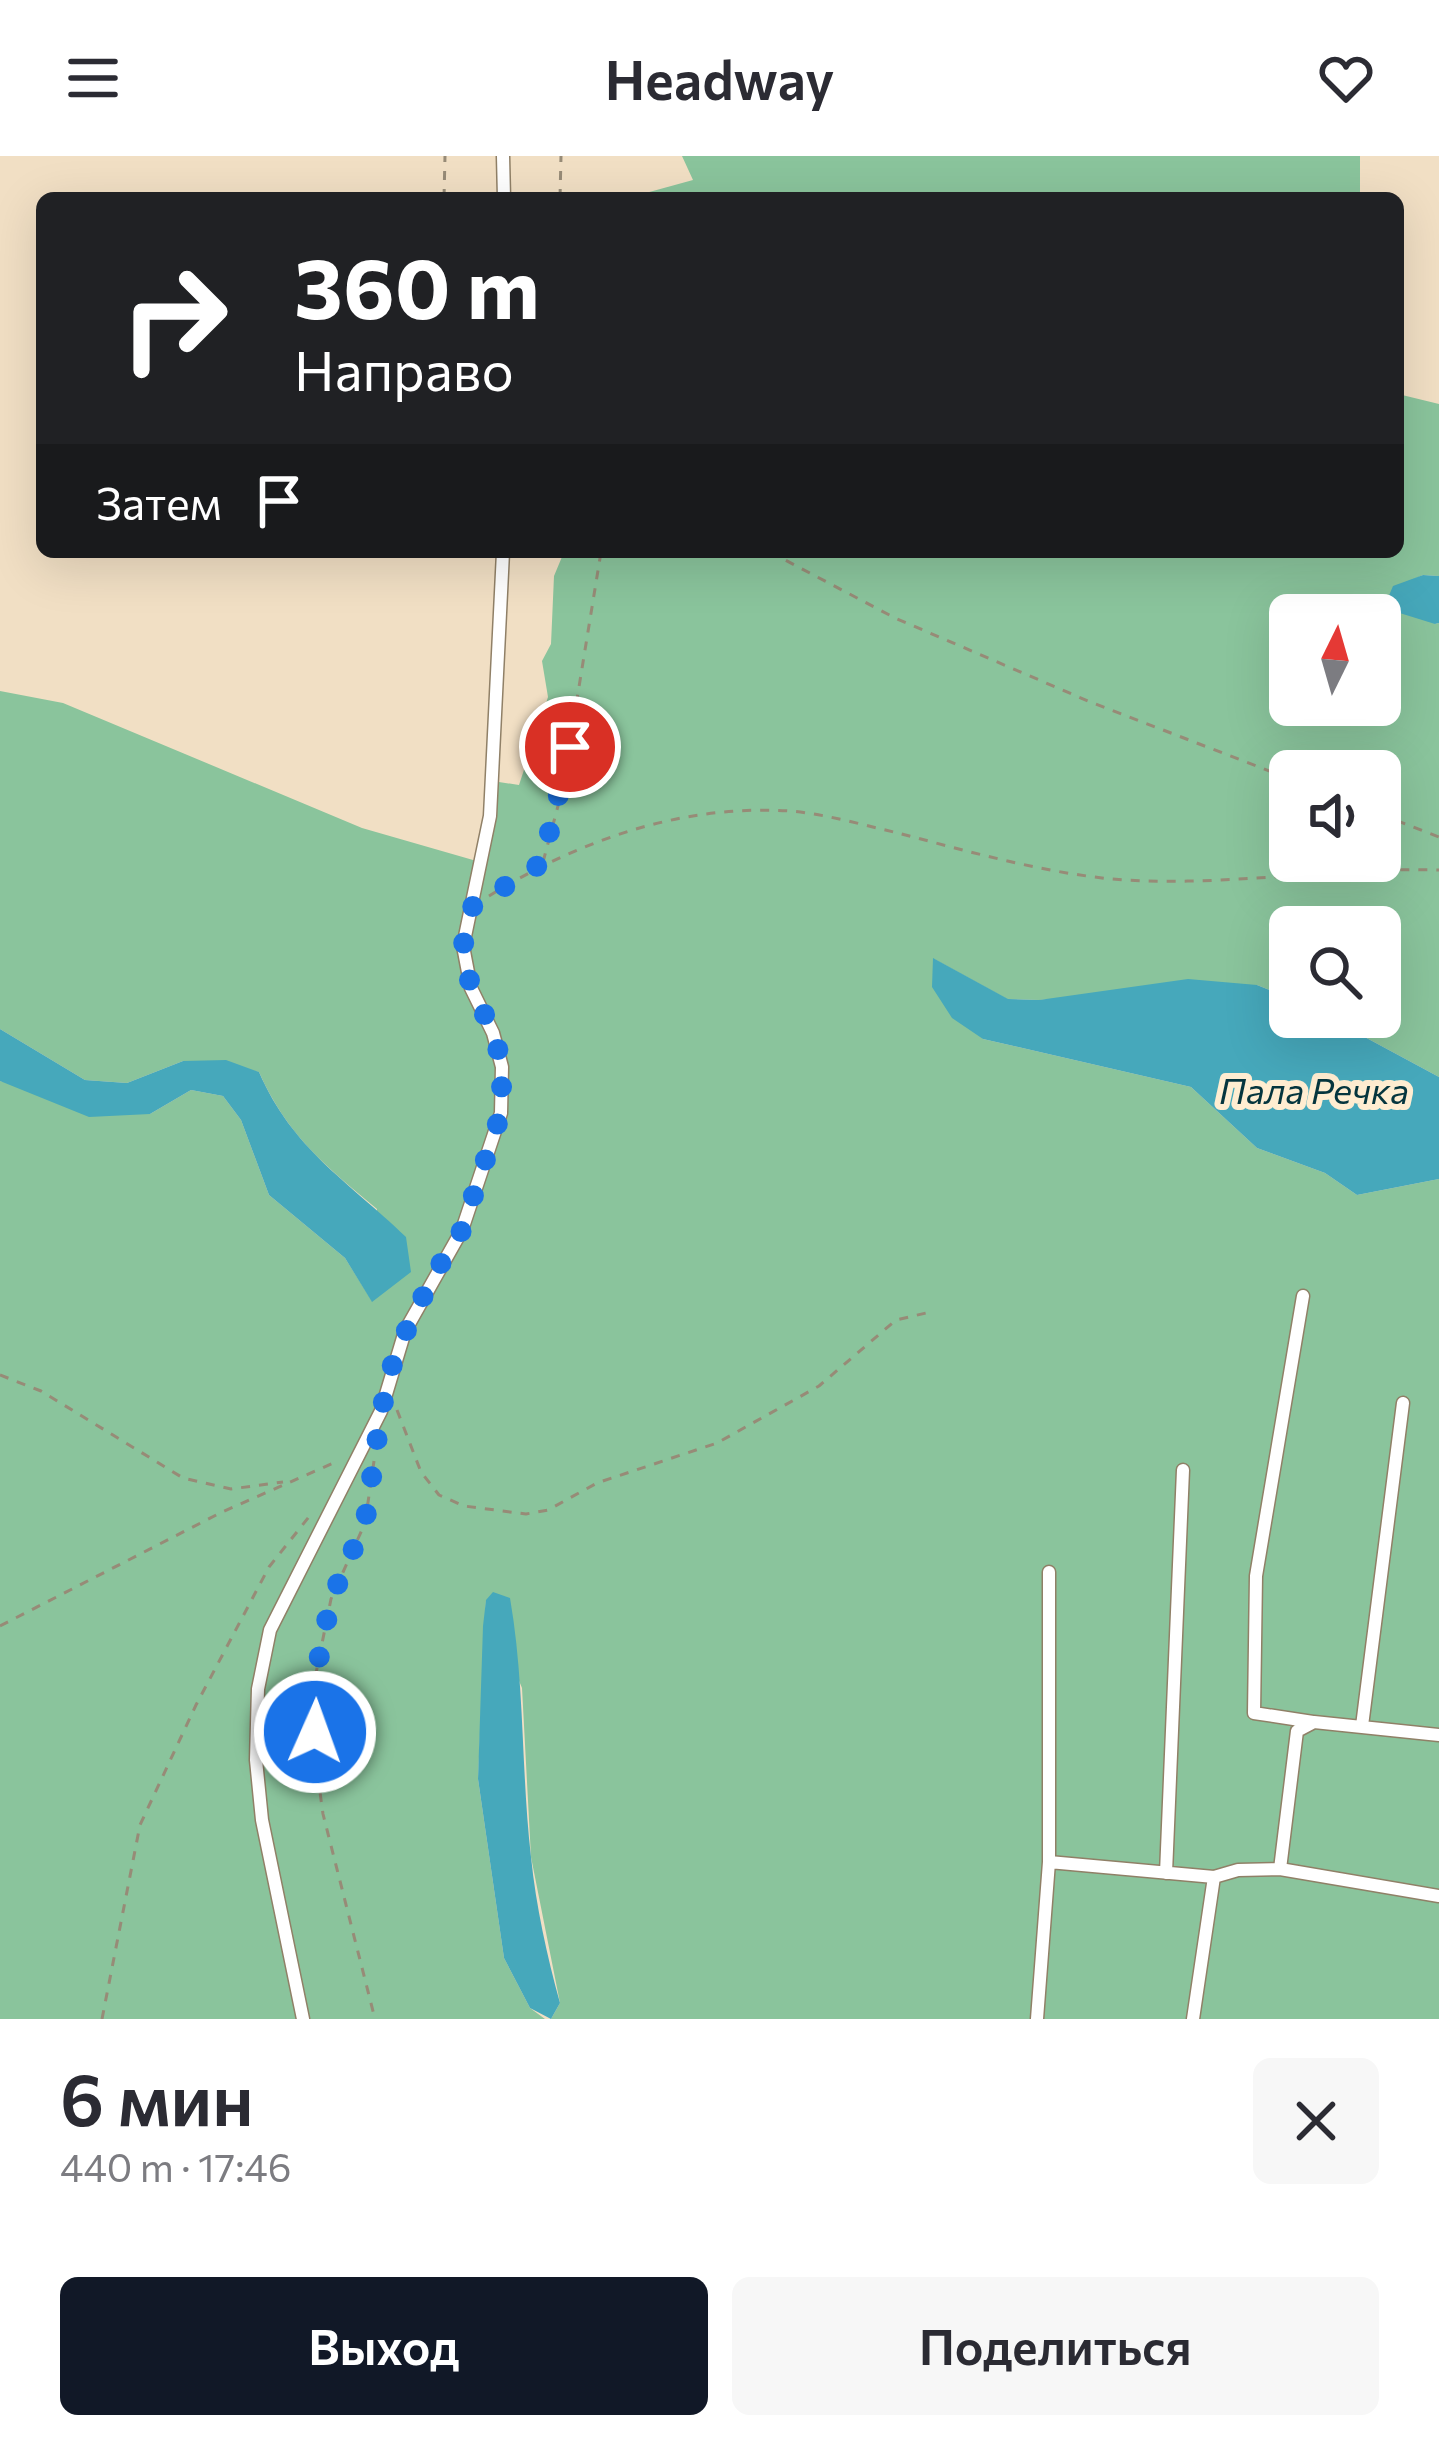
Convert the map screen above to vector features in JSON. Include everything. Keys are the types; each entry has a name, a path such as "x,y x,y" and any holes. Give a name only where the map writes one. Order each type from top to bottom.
{"street":[{"path":"503,156 504,192"},
{"path":"303,2019 262,1820 256,1760 258,1689 269,1630 368,1453 405,1331 462,1230 501,1113 502,1067 494,1033 471,988 463,946 490,816 503,558"},
{"path":"1303,1296 1256,1576 1254,1713 1439,1735"},
{"path":"1362,1726 1403,1403"},
{"path":"1166,1873 1183,1470"},
{"path":"1037,2019 1049,1862 1049,1572"},
{"path":"1280,1870 1298,1731 1314,1722"},
{"path":"1049,1862 1214,1877 1238,1870 1280,1870 1439,1896"},
{"path":"1193,2019 1214,1877"}],"path":[{"path":"444,192 445,156"},
{"path":"560,192 561,156"},
{"path":"542,863 562,791 600,558"},
{"path":"782,558 917,628 1269,771"},
{"path":"472,907 542,863 608,836 707,813 791,811 1096,877 1166,884 1237,882 1289,874 1439,870"},
{"path":"1401,822 1439,837"},
{"path":"385,1395 402,1416 421,1472 439,1495 464,1506 526,1514 548,1510 597,1483 716,1443 819,1385 896,1320 926,1313"},
{"path":"0,1375 41,1391 183,1478 231,1489 290,1481"},
{"path":"0,1626 222,1512 368,1453 365,1523 331,1599 314,1683 315,1756 323,1814 375,2019"},
{"path":"102,2019 140,1826 268,1567 322,1500"}],"green space":[{"path":"682,156 1360,156 1360,192 649,192 693,180"},
{"path":"1404,395 1439,404 1439,576 1412,580 1435,624 1439,623 1439,1077 1367,1038 1401,1038 1401,906 1269,906 1269,990 1257,985 1007,999 934,959 983,1039 1191,1087 1257,1148 1325,1173 1357,1195 1439,1179 1439,2019 551,2019 560,2003 531,1857 522,1688 486,1600 478,1779 504,1958 530,2008 545,2019 0,2019 0,1081 150,1114 191,1090 223,1096 241,1120 269,1195 345,1258 372,1301 377,1209 295,1132 259,1072 183,1061 127,1083 85,1080 0,1029 0,691 63,703 362,828 480,862 486,780 519,785 548,697 542,661 551,644 554,576 562,558 1404,558"}],"water":[{"path":"1423,575 1439,576 1439,623 1401,613 1401,594 1390,594 1393,586"},
{"name":"Пала Речка","path":"933,958 1008,999 1039,1000 1188,979 1257,985 1269,990 1269,1038 1367,1038 1439,1077 1439,1179 1357,1195 1325,1173 1257,1148 1191,1087 983,1039 952,1018 932,987"},
{"path":"0,1029 85,1080 127,1083 183,1061 226,1060 259,1072 305,1143 406,1237 411,1272 372,1302 345,1258 269,1195 241,1120 223,1096 191,1090 150,1114 89,1117 0,1081"},
{"path":"493,1592 510,1598 515,1630 533,1875 560,2003 551,2019 530,2008 504,1958 478,1779 483,1626 486,1600"}],"route":[{"path":"315,1732 314,1683 331,1599 365,1523 381,1412 395,1354 433,1276 462,1230 501,1113 502,1067 494,1033 471,988 463,946 472,907 542,863 570,747"}]}
